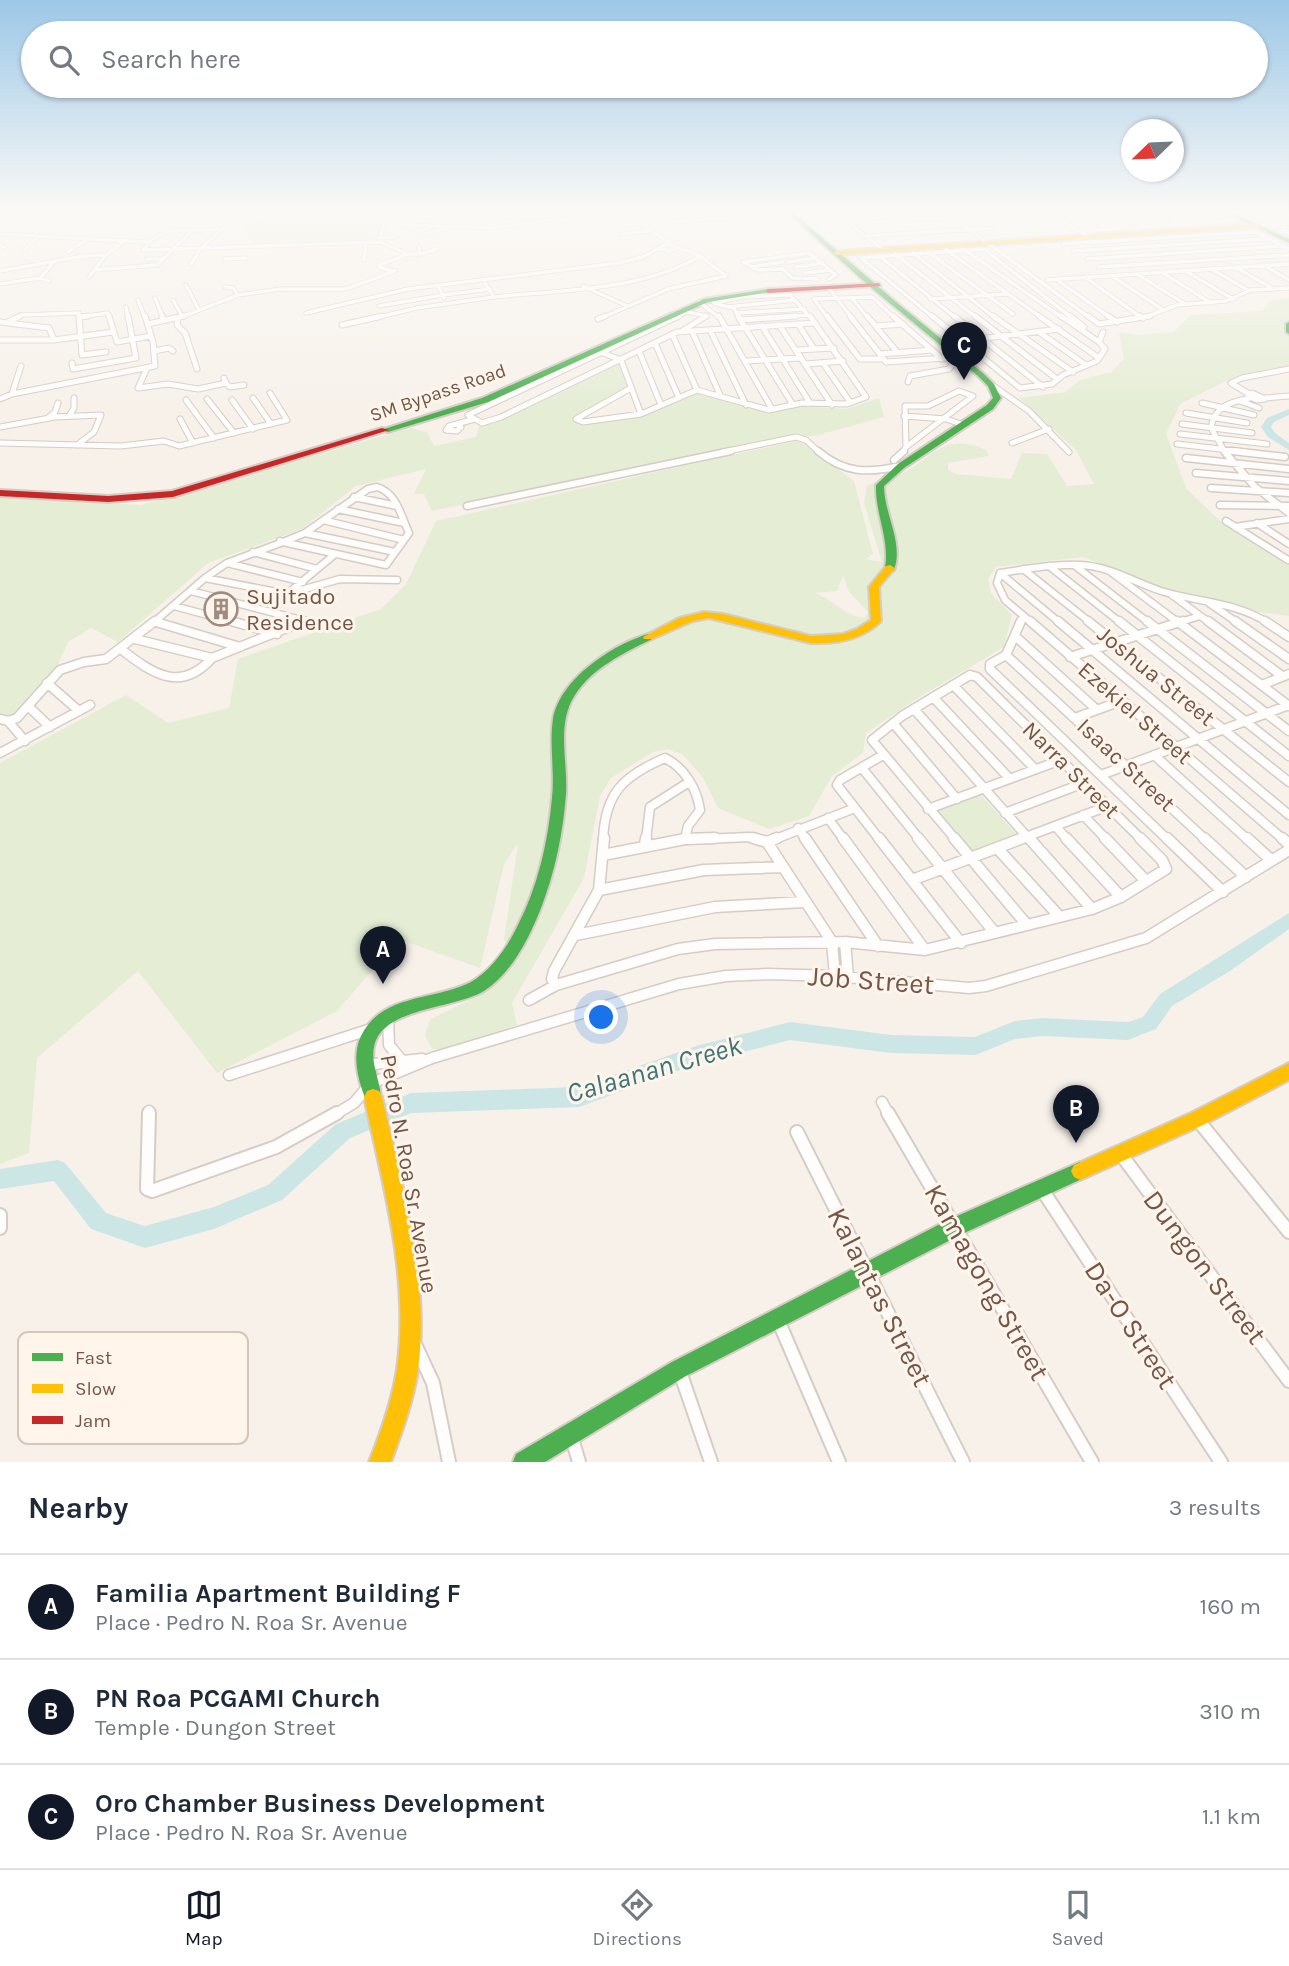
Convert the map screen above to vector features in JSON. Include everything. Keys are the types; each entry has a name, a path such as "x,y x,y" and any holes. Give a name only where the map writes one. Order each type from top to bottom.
{"street":[{"path":"0,287 30,279"},
{"path":"44,279 49,281"},
{"path":"148,324 180,317 238,295 281,289 346,289 377,279"},
{"path":"306,313 402,291 499,279"},
{"path":"342,325 447,303 630,279"},
{"path":"598,319 668,289 708,279"},
{"path":"790,279 827,285 851,297 898,353"},
{"path":"832,279 815,299 860,359 962,359"},
{"path":"868,279 942,359"},
{"path":"887,279 1016,385 1026,389 1052,384 1099,358 1105,349 1099,342 1007,279"},
{"path":"911,279 930,299 1043,387"},
{"path":"923,279 1057,379"},
{"path":"946,279 1073,372"},
{"path":"970,279 1013,314"},
{"path":"983,279 1099,358"},
{"path":"961,341 1086,326 1024,279"},
{"path":"1040,279 1099,324 1143,318 1162,309 1185,304 1233,299 1248,290 1289,288"},
{"path":"1047,280 1064,279"},
{"path":"1088,279 1143,318"},
{"path":"1117,279 1162,309"},
{"path":"1145,279 1185,304"},
{"path":"1173,279 1211,303"},
{"path":"1200,279 1233,299"},
{"path":"1229,279 1248,290"},
{"path":"1257,279 1272,288"},
{"path":"1057,280 1117,322"},
{"path":"484,281 494,297"},
{"path":"186,285 198,309"},
{"path":"827,285 883,359"},
{"name":"SM Bypass Road","path":"0,494 111,502 173,494 485,400 694,304 745,293 827,285 876,286"},
{"path":"225,286 233,287 238,295"},
{"path":"438,286 447,303"},
{"path":"583,286 627,306"},
{"path":"379,306 489,289"},
{"path":"913,301 1054,290"},
{"path":"631,388 576,419 583,422 641,414 697,390 772,410 810,403 832,405 866,396 805,309 795,300 786,293 714,303 733,307 795,300"},
{"path":"851,297 873,298 906,319 962,359 1049,429 1069,452"},
{"path":"155,298 164,320"},
{"path":"367,299 389,314"},
{"path":"0,399 12,394 156,365 148,324 138,300"},
{"path":"173,300 180,317 177,325 186,333 197,369"},
{"path":"694,304 712,310 729,329 772,410"},
{"path":"694,304 712,310"},
{"path":"72,363 73,369 135,358 134,339 125,307"},
{"path":"733,307 793,405"},
{"path":"736,313 805,309"},
{"path":"687,312 706,316 673,334 534,402 485,422 468,414 516,394 687,312"},
{"path":"993,316 1032,312"},
{"path":"8,322 22,315 78,313 82,355 106,352"},
{"path":"80,317 108,313 117,342 151,337"},
{"path":"740,320 808,316"},
{"path":"876,326 906,319"},
{"path":"0,322 49,328 54,340"},
{"path":"682,331 815,323"},
{"path":"798,324 814,349"},
{"path":"1289,324 1289,332"},
{"path":"779,325 832,405"},
{"path":"762,327 810,403"},
{"path":"710,330 746,405"},
{"path":"692,331 720,396"},
{"path":"0,340 54,340 113,332"},
{"path":"1039,332 1086,365"},
{"path":"1099,342 1103,332"},
{"path":"673,334 697,390"},
{"path":"655,343 679,398"},
{"path":"154,351 169,348 173,351"},
{"path":"796,351 834,348"},
{"path":"883,359 898,353 932,350"},
{"path":"639,351 661,405"},
{"path":"603,353 621,360 641,414"},
{"path":"745,361 801,358"},
{"path":"908,382 910,376 949,369 953,363 962,359"},
{"path":"806,364 843,361"},
{"path":"823,363 850,402"},
{"path":"12,394 21,366"},
{"path":"147,368 138,388 168,384 198,389 225,380 230,387 244,385"},
{"path":"1289,369 1242,378 1231,383 1260,401 1265,398 1289,396"},
{"name":"Pedro N. Roa Sr. Avenue","path":"380,1462 402,1400 412,1339 412,1314 407,1264 365,1065 364,1050 371,1029 388,1015 473,990 494,974 521,938 539,894 557,817 562,707 586,677 606,661 644,639 694,617 718,617 828,641 854,637 874,625 877,613 874,587 888,572 891,560 878,491 881,482 897,463 961,426 995,402 997,394 992,385"},
{"path":"467,506 796,437 805,439 833,464 843,469 868,473 897,463 906,447 973,398 963,392 948,393 930,406 905,406 906,447"},
{"path":"0,443 121,446 164,440 179,446 288,419 270,393"},
{"path":"516,394 534,402"},
{"path":"1222,396 1259,408"},
{"path":"1249,396 1219,408 1212,428 1216,439 1258,490 1289,513"},
{"path":"69,416 74,408 74,398"},
{"path":"253,398 271,424"},
{"path":"207,399 234,433"},
{"path":"186,400 214,438"},
{"path":"232,400 253,429"},
{"path":"46,418 55,412 58,403"},
{"path":"1202,403 1254,415"},
{"path":"1186,413 1247,423"},
{"path":"224,419 243,414"},
{"path":"904,415 942,420 961,426"},
{"path":"0,427 46,418 102,416 94,432 77,445"},
{"path":"180,419 193,443"},
{"path":"458,425 475,419"},
{"path":"1182,424 1252,433"},
{"path":"1012,443 1020,437 1045,433 1049,429"},
{"path":"1180,433 1267,444"},
{"path":"1177,444 1284,457"},
{"path":"1186,458 1289,469"},
{"path":"1196,473 1289,481"},
{"path":"4,720 18,718 60,670 84,662 106,659 122,650 205,578 228,563 280,541 305,533 354,497 380,486 385,487 409,533 388,564 382,566 280,541"},
{"path":"1211,488 1289,493"},
{"path":"354,497 397,506"},
{"path":"1220,505 1289,506"},
{"path":"338,509 404,523"},
{"path":"1235,527 1289,519"},
{"path":"323,520 404,540"},
{"path":"1226,522 1288,560"},
{"path":"1257,523 1289,544"},
{"path":"305,533 395,552"},
{"path":"253,552 317,569"},
{"path":"273,610 334,555"},
{"path":"228,563 303,582"},
{"path":"1074,565 1289,731"},
{"path":"1000,573 1074,565 1106,569 1169,593 1203,599 1254,614 1289,637"},
{"path":"1049,566 1289,755"},
{"name":"Joshua Street","path":"1023,569 1289,782"},
{"path":"1106,569 1289,706"},
{"path":"1000,573 1289,815"},
{"name":"Ezekiel Street","path":"1000,573 996,583 998,590 1025,618 1289,844"},
{"path":"205,578 288,594 340,579 397,580"},
{"path":"122,650 153,671 187,678 198,674 212,658 304,623 305,620 191,591"},
{"path":"1169,593 1285,675"},
{"path":"1203,599 1289,659"},
{"path":"174,606 276,634"},
{"path":"1070,657 1200,616"},
{"path":"1025,618 1020,621 1006,655 990,664 990,669 1223,892"},
{"path":"156,622 240,647"},
{"path":"1015,636 1096,709"},
{"path":"135,639 212,658"},
{"name":"Isaac Street","path":"1006,655 1246,877"},
{"name":"Narra Street","path":"953,685 972,675 1108,806 1167,867 1146,881"},
{"path":"1262,685 1285,675"},
{"path":"47,683 79,711"},
{"path":"1027,925 872,739 953,685 1035,769"},
{"path":"933,697 1009,778"},
{"path":"1075,718 1121,701"},
{"path":"0,753 90,705"},
{"path":"28,706 50,727"},
{"path":"1101,775 1289,706"},
{"path":"914,709 982,789 1093,909"},
{"path":"4,720 25,741"},
{"path":"893,723 957,799"},
{"path":"883,755 837,783 961,943"},
{"path":"1154,755 1271,860"},
{"path":"556,985 552,979 553,970 599,890 610,799 632,777 665,758 674,763 689,782 697,795 701,810 688,826 685,839"},
{"path":"928,809 1061,760"},
{"path":"862,768 995,933"},
{"path":"645,845 650,807 689,782"},
{"path":"1004,813 1084,783"},
{"path":"912,880 1108,806"},
{"path":"603,855 685,839 749,837 767,842 855,808"},
{"path":"529,1000 556,985 678,949 715,944 845,942 925,950 1093,909 1121,897 1146,881 1083,815"},
{"path":"828,818 925,950"},
{"path":"1055,826 1121,897"},
{"path":"798,828 878,946"},
{"path":"767,842 832,943 835,976"},
{"path":"998,849 1059,916"},
{"name":"Job Street","path":"365,1065 432,1058 687,983 741,975 835,976 969,988 986,986 1146,938 1289,850"},
{"path":"599,890 704,870 782,867"},
{"path":"576,934 715,907 804,902"},
{"path":"845,942 848,977"},
{"path":"388,1015 389,1045 402,1061"},
{"path":"229,1075 371,1029"},
{"name":"Job Street","path":"371,1090 432,1058"},
{"path":"524,1462 679,1369 955,1227 1197,1119 1289,1071"},
{"path":"149,1111 147,1189 152,1191 276,1147 354,1103 371,1090"},
{"name":"Kamagong Street","path":"882,1102 1092,1462"},
{"path":"1197,1119 1289,1232"},
{"name":"Kalantas Street","path":"797,1132 963,1462"},
{"name":"Dungon Street","path":"1120,1153 1289,1381"},
{"name":"Da-O Street","path":"1041,1188 1221,1462"},
{"path":"0,1215 0,1228"},
{"path":"777,1319 839,1462"},
{"path":"412,1339 421,1350 430,1373 449,1462"},
{"path":"679,1369 711,1462"},
{"path":"570,1432 579,1462"}],"green space":[{"path":"1289,298 1289,368 1232,378 1180,404 1166,434 1186,488 1222,523 1289,563 1289,616 1253,611 1164,588 1083,557 996,567 988,579 991,593 1012,615 1004,647 921,696 866,733 863,753 832,776 809,816 769,829 718,808 702,776 682,754 668,749 653,752 611,778 600,796 584,878 512,1003 517,1025 440,1049 432,1049 425,1036 430,1020 489,989 517,959 504,940 518,843 504,864 480,968 399,939 337,1011 217,1073 138,971 37,1058 29,1153 0,1164 0,763 126,695 168,723 229,708 238,659 381,609 406,584 436,521 800,440 854,481 873,554 866,559 882,562 864,503 867,486 898,476 939,449 959,444 986,450 989,456 948,463 948,470 955,474 1011,479 1022,453 1047,454 1067,486 1094,484 1076,450 1019,398 1065,392 1080,380 1111,372 1124,359 1119,332 1137,335 1174,332 1190,315 1263,311 1269,301","holes":["843,576 849,592 868,612 865,618 851,614 814,593 837,591"]},
{"path":"618,362 629,389 574,421 583,424 629,418 697,393 765,412 801,406 846,409 879,398 884,417 818,435 763,442 432,511 424,494 414,494 426,469 356,486 302,529 208,563 118,642 91,628 68,642 57,666 12,716 0,715 0,497 141,505 411,428 427,432 434,446 476,437 479,426 542,401"},
{"path":"981,795 1017,835 972,852 937,811"}],"waterway":[{"path":"1289,412 1270,420 1266,427 1271,435 1289,447"},
{"name":"Calaanan Creek","path":"0,1179 58,1170 99,1221 145,1237 214,1218 275,1193 343,1131 411,1103 579,1097 696,1055 790,1031 891,1044 975,1046 1015,1030 1042,1027 1128,1031 1149,1023 1166,1000 1224,965 1289,920"}],"traffic: fast":[{"path":"865,279 981,374 991,385 997,398 990,407 901,466 880,485 881,506 890,537 890,568"},
{"path":"385,430 485,400 706,300 768,291"},
{"path":"1289,324 1289,332"},
{"path":"373,1097 365,1066 366,1044 374,1028 387,1017 404,1010 478,986 499,968 515,945 540,892 551,854 559,795 558,731 563,706 577,683 587,674 648,637"},
{"path":"524,1462 679,1369 955,1227 1080,1171"}],"traffic: slow":[{"path":"648,637 682,621 709,615 811,639 845,638 861,632 876,621 874,587 890,568"},
{"path":"1080,1171 1197,1119 1289,1071"},
{"path":"373,1097 400,1226 409,1292 410,1324 409,1355 402,1396 380,1462"}],"traffic: jam":[{"path":"768,291 879,285"},
{"path":"0,493 108,499 173,494 385,430"}],"place":[{"name":"Oro Chamber Business Development","path":"964,380"},
{"name":"Sujitado Residence","path":"221,609"},
{"name":"Familia Apartment Building F","path":"383,984"},
{"name":"PN Roa PCGAMI Church","path":"1076,1143"}]}
